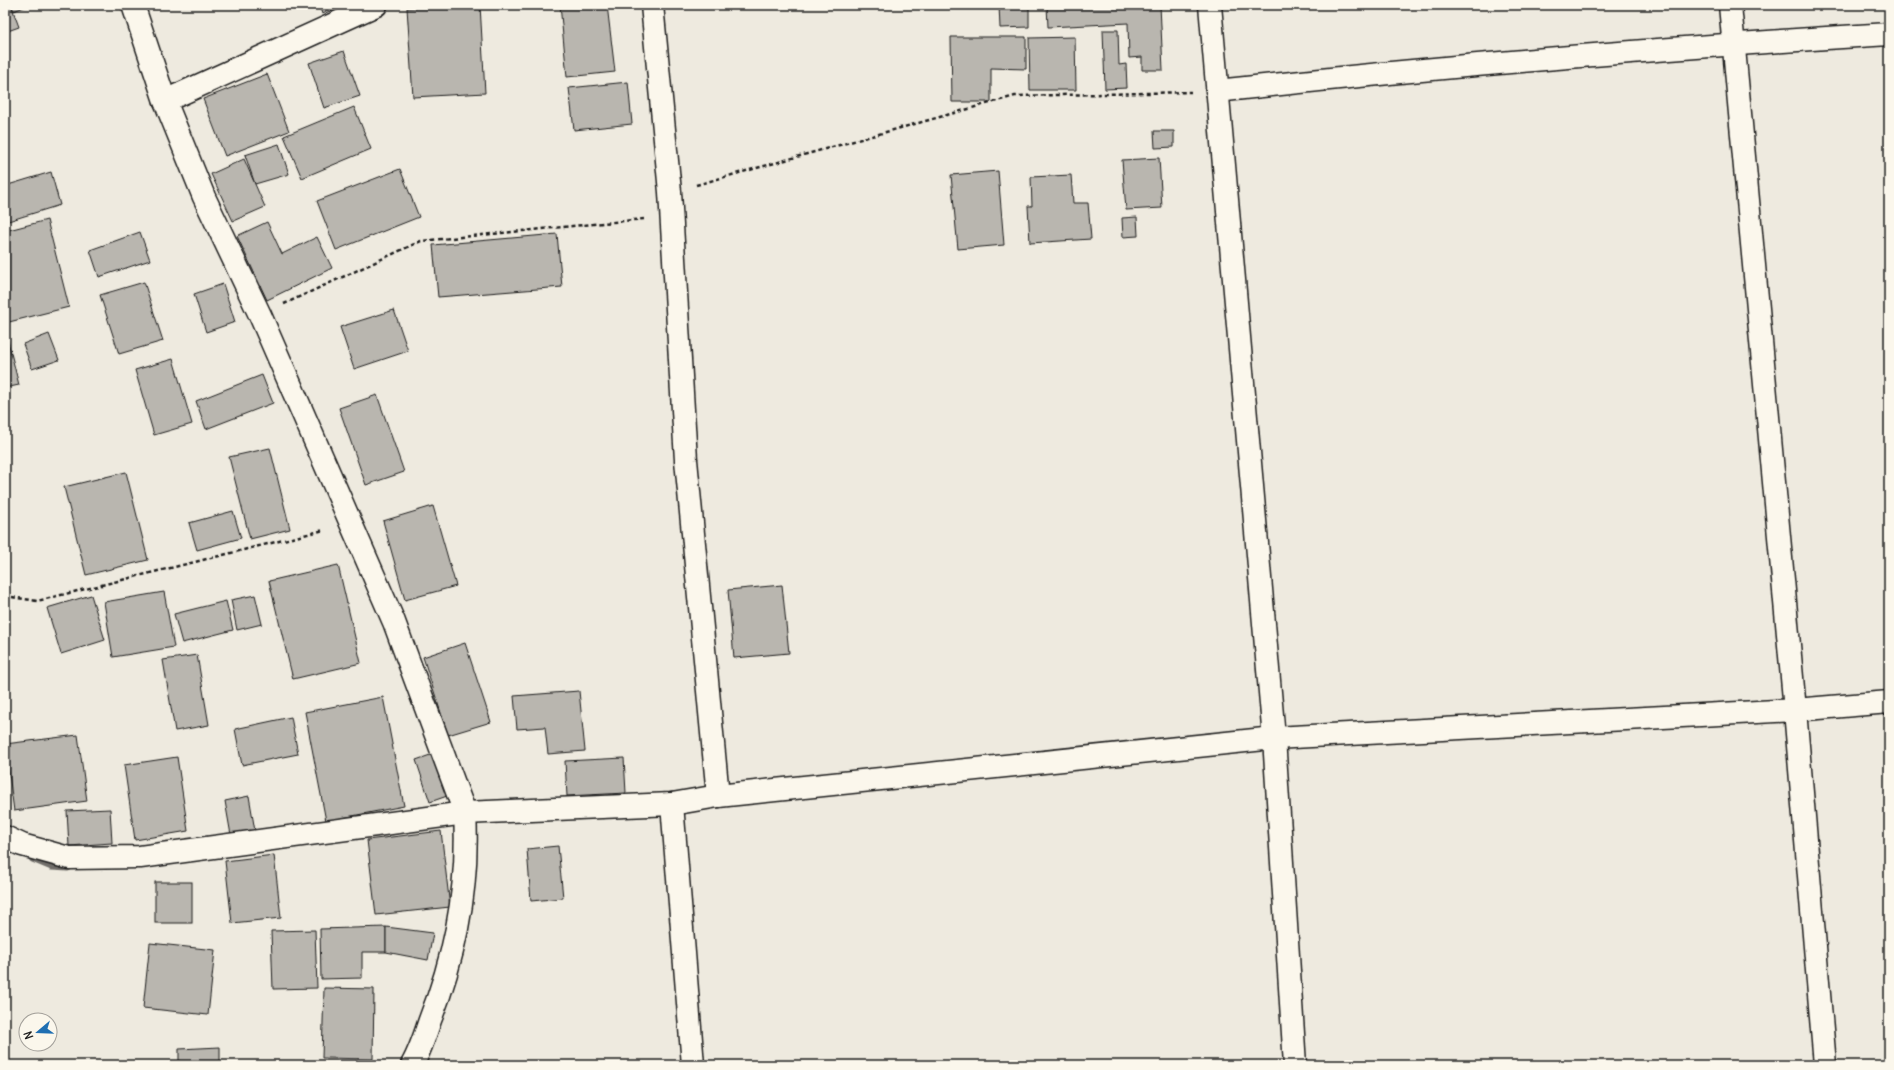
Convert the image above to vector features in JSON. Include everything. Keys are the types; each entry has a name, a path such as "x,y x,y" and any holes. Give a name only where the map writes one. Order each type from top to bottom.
{"street":[{"path":"133,5 165,101 204,197 260,315 394,622 465,813 466,836 464,879 458,928 442,991 412,1065"},
{"path":"165,101 376,5"},
{"path":"652,5 670,192 686,460 718,796"},
{"path":"1210,5 1216,92 1274,738 1294,1065"},
{"path":"1730,5 1795,710 1825,1065"},
{"path":"1216,92 1382,73 1733,44 1889,34"},
{"path":"5,837 22,845 70,858 140,857 465,813 672,804 718,796 1274,738 1795,710 1889,702"},
{"path":"672,804 693,1065"}],"path":[{"path":"260,315 421,241 658,218 670,192 1015,96 1216,92"},
{"path":"5,596 37,601 350,523"}],"building":[{"path":"5,5 11,5 19,27 5,32"},
{"path":"11,5 29,5 14,11"},
{"path":"319,5 347,5 322,14"},
{"path":"480,5 485,93 413,97 407,8"},
{"path":"560,5 607,5 615,72 567,77"},
{"path":"999,5 1029,5 1029,27 1000,28"},
{"path":"1047,5 1160,5 1163,70 1142,70 1142,57 1129,58 1128,23 1048,27"},
{"path":"1103,30 1118,30 1119,65 1126,64 1127,88 1105,89"},
{"path":"951,37 1026,37 1026,69 991,68 991,102 952,102"},
{"path":"1075,37 1076,90 1030,90 1029,38"},
{"path":"344,51 360,96 324,108 309,63"},
{"path":"267,74 289,131 225,156 203,99"},
{"path":"628,82 632,124 574,130 569,88"},
{"path":"354,107 371,149 302,178 284,136"},
{"path":"1154,131 1174,131 1174,147 1155,148"},
{"path":"279,144 289,174 255,184 245,155"},
{"path":"1159,158 1162,208 1126,210 1122,160"},
{"path":"244,159 265,207 233,221 211,174"},
{"path":"400,169 419,217 336,250 317,201"},
{"path":"998,171 1004,245 958,249 951,175"},
{"path":"51,172 60,205 5,222 5,175 8,185"},
{"path":"1071,175 1073,203 1088,203 1091,239 1030,243 1028,206 1032,206 1031,177"},
{"path":"1137,217 1138,236 1123,237 1122,218"},
{"path":"47,220 69,307 5,323 5,231"},
{"path":"267,222 282,254 317,237 332,268 267,300 237,236"},
{"path":"140,232 150,260 99,277 90,250"},
{"path":"557,234 562,287 438,297 433,245"},
{"path":"144,282 163,341 119,354 100,295"},
{"path":"223,284 235,322 206,332 194,294"},
{"path":"394,310 408,351 354,369 340,327"},
{"path":"5,329 19,385 5,388"},
{"path":"49,334 59,360 32,369 23,344"},
{"path":"173,359 192,424 154,435 135,370"},
{"path":"262,375 273,403 206,429 196,401"},
{"path":"377,395 404,472 366,485 339,408"},
{"path":"270,448 290,529 250,539 229,457"},
{"path":"126,472 148,560 86,575 64,487"},
{"path":"433,506 456,586 405,600 383,521"},
{"path":"233,511 241,538 197,550 189,523"},
{"path":"338,565 361,663 293,679 269,581"},
{"path":"782,585 789,653 734,658 728,590"},
{"path":"164,592 174,647 113,657 104,602"},
{"path":"91,595 105,640 61,654 47,608"},
{"path":"255,595 262,624 237,630 231,600"},
{"path":"226,601 233,630 182,643 174,614"},
{"path":"465,643 491,722 448,735 423,657"},
{"path":"197,655 209,725 175,731 163,660"},
{"path":"579,691 585,751 548,754 545,727 517,729 514,696"},
{"path":"383,697 404,806 326,821 305,712"},
{"path":"291,717 298,754 242,765 235,729"},
{"path":"78,735 87,801 14,811 5,744"},
{"path":"436,753 450,795 430,802 416,760"},
{"path":"177,757 188,831 135,840 124,765"},
{"path":"624,758 626,793 567,796 565,761"},
{"path":"249,796 255,831 231,835 225,801"},
{"path":"110,809 112,843 69,846 67,811"},
{"path":"441,831 450,907 376,915 367,840"},
{"path":"558,846 563,898 531,901 527,849"},
{"path":"274,855 281,918 232,923 225,861"},
{"path":"155,882 192,882 192,923 155,923"},
{"path":"386,927 386,952 362,952 362,978 321,979 320,929"},
{"path":"386,927 433,933 428,960 386,952"},
{"path":"315,930 317,988 273,989 271,931"},
{"path":"150,943 215,950 208,1015 143,1008"},
{"path":"324,988 374,989 373,1059 322,1058"},
{"path":"220,1047 220,1065 179,1065 179,1049"}],"waterway":[{"path":"33,858 52,866 68,867"}]}
